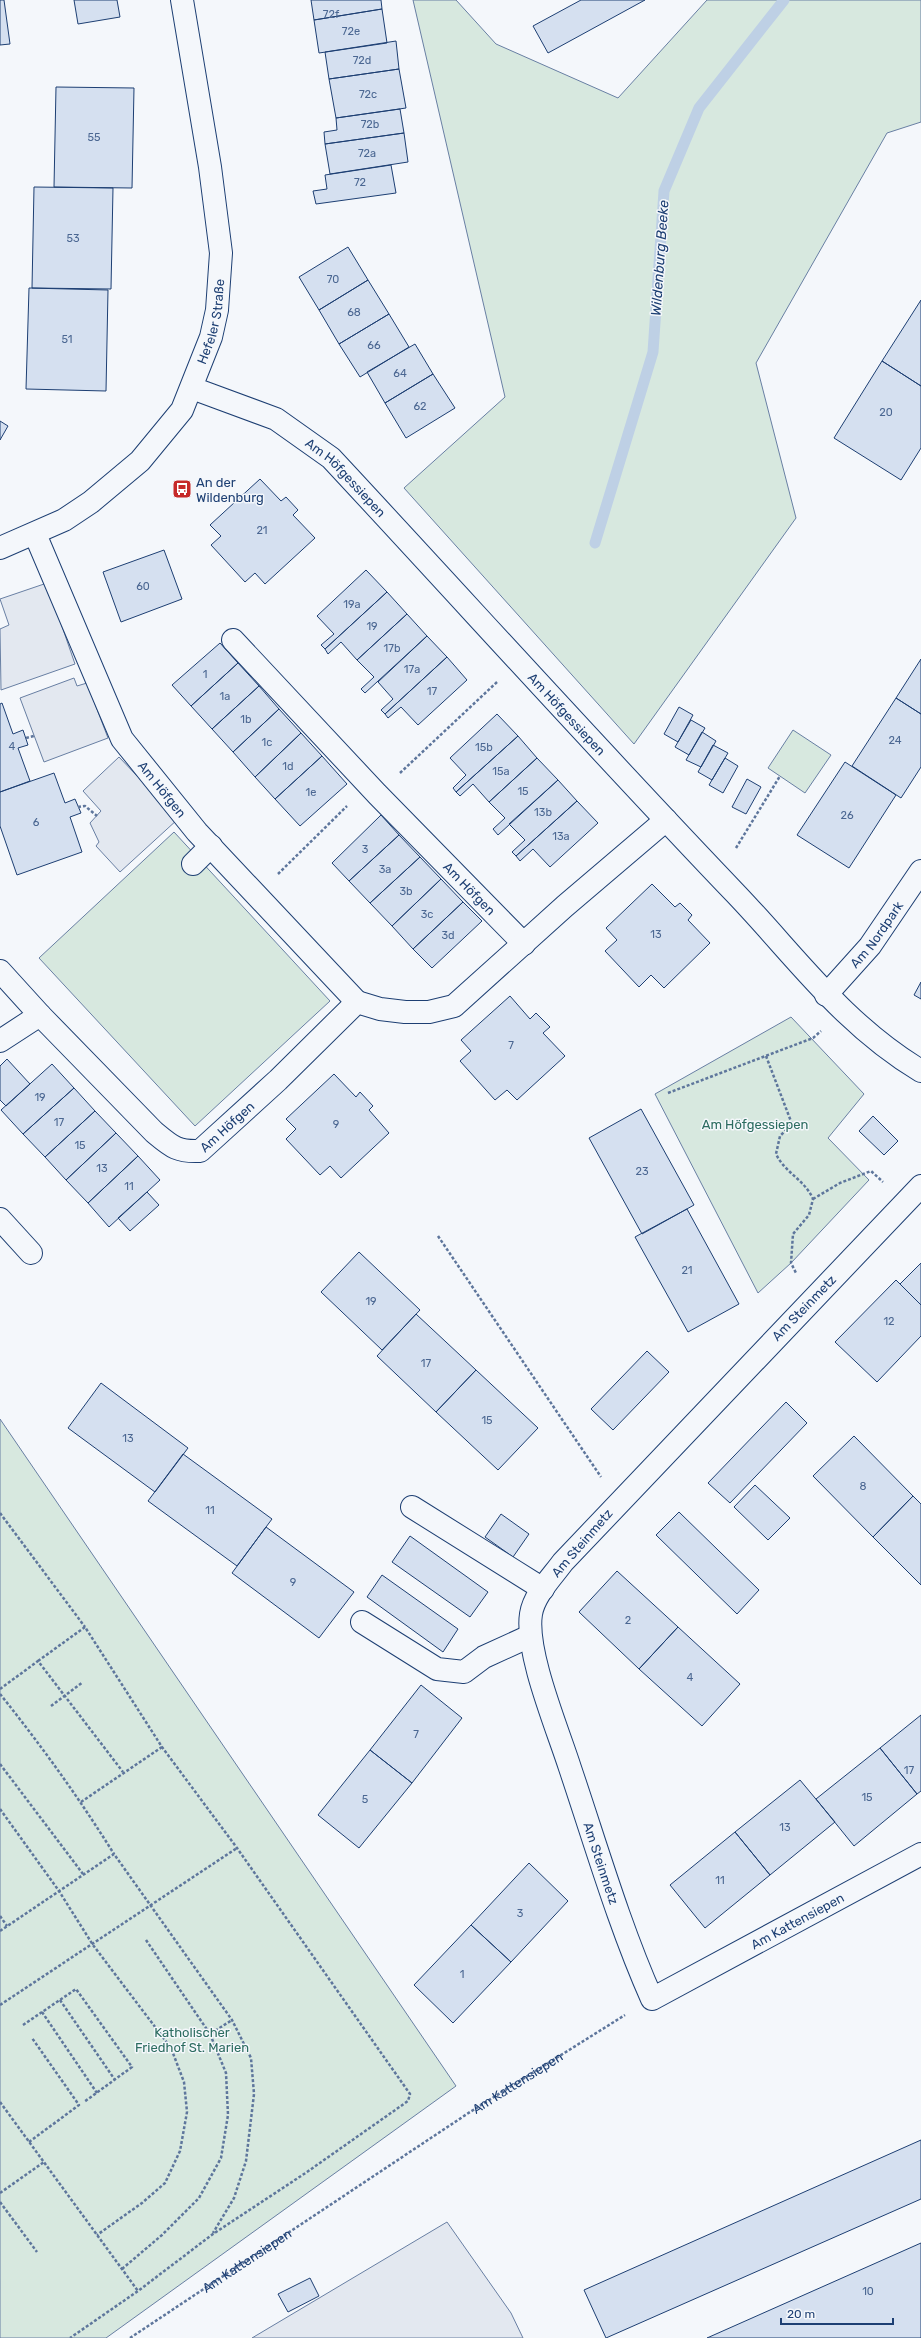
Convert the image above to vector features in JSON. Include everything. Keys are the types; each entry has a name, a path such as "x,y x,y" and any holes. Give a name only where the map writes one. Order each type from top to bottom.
{"street":[{"name":"Hefeler Straße","path":"0,548 35,534 64,520 91,502 140,461 182,410 211,337 217,310 221,253 210,167 182,0"},
{"name":"Am Höfgessiepen","path":"192,388 276,419 330,458 666,820 769,928 826,995 841,1010 893,1054 921,1071"},
{"name":"Am Höfgen","path":"0,971 154,1132 168,1144 183,1152 200,1151 278,1080 356,1002 211,846 122,739 35,534"},
{"name":"Am Höfgen","path":"233,640 369,785 524,944"},
{"path":"356,1002 380,1009 405,1012 429,1012 454,1006 565,906 666,820"},
{"path":"193,864 211,846"},
{"name":"Am Nordpark","path":"826,995 870,946 921,871"},
{"path":"0,1041 40,1014"},
{"name":"Am Steinmetz","path":"652,1999 632,1955 542,1683 530,1636 532,1612 543,1590 563,1562 618,1502 921,1186"},
{"path":"0,1219 31,1253"},
{"path":"412,1507 543,1590"},
{"path":"362,1622 437,1669 464,1672 484,1656 530,1636"},
{"name":"Am Kattensiepen","path":"652,1999 921,1854"}],"path":[{"path":"422,752 519,661"},
{"path":"26,738 34,736"},
{"path":"719,876 780,776"},
{"path":"256,895 369,785"},
{"path":"78,807 85,806 97,816"},
{"path":"668,1093 813,1038 824,1028"},
{"path":"766,1056 792,1124 780,1136 776,1154 781,1165 809,1189 813,1199 809,1215 793,1234"},
{"path":"813,1199 840,1183 871,1171 887,1186"},
{"path":"438,1236 618,1502"},
{"path":"0,1513 85,1627 162,1747 237,1848 410,2094 408,2101 326,2159 213,2234 138,2291 70,2338"},
{"path":"0,1689 85,1627"},
{"path":"38,1661 123,1772"},
{"path":"51,1706 83,1682"},
{"path":"0,1694 34,1736 81,1802 114,1854 232,2020 251,2058 254,2094 252,2124 246,2161 234,2198 213,2234"},
{"path":"81,1802 162,1747"},
{"path":"0,1764 83,1874"},
{"path":"0,1809 59,1891 93,1945 171,2048 184,2082 187,2112 180,2151 165,2183 142,2203 97,2235"},
{"path":"0,2005 93,1945 237,1848"},
{"path":"0,1931 114,1854"},
{"path":"0,1916 7,1926"},
{"path":"122,2269 162,2235 199,2198 222,2158 228,2115 226,2074 210,2034 146,1940"},
{"path":"23,2025 76,1989 132,2067 84,2102"},
{"name":"Am Kattensiepen","path":"130,2338 470,2112 652,1999"},
{"path":"60,2000 115,2080"},
{"path":"42,2012 97,2093"},
{"path":"210,2034 232,2020"},
{"path":"29,2142 80,2105 32,2038"},
{"path":"0,2102 138,2291"},
{"path":"0,2193 44,2162"},
{"path":"0,2202 37,2252"}],"green space":[{"path":"413,0 456,0 496,44 618,98 707,0 921,0 921,122 887,133 756,363 796,518 634,744 404,488 505,397"},
{"path":"793,730 831,755 805,793 768,768"},
{"path":"174,832 330,1001 195,1126 39,958"},
{"name":"Am Höfgessiepen","path":"791,1017 864,1094 828,1138 869,1180 791,1263 758,1293 655,1094"},
{"name":"Katholischer Friedhof St. Marien","path":"0,1419 456,2086 106,2338 0,2338"}],"shaded area":[{"path":"47,583 75,664 1,690 0,629 9,625 0,599"},
{"path":"74,678 77,686 87,683 108,738 44,762 20,698"},
{"path":"119,757 178,819 120,872 96,846 99,842 90,823 101,811 83,791"},
{"path":"447,2222 511,2313 523,2338 252,2338"}],"building":[{"path":"0,0 4,0 10,44 0,45"},
{"path":"74,0 117,0 120,17 78,24"},
{"path":"311,0 381,0 382,9 314,20"},
{"path":"581,0 645,0 548,53 533,26"},
{"path":"382,9 387,43 319,53 314,20"},
{"path":"396,41 399,69 329,79 325,52"},
{"path":"399,69 406,108 336,118 329,79"},
{"path":"56,87 134,88 132,188 54,187"},
{"path":"400,109 404,133 325,144 324,132 337,130 336,118"},
{"path":"404,133 408,162 330,174 325,144"},
{"path":"391,165 396,193 316,204 313,191 327,189 325,175"},
{"path":"34,187 113,188 111,289 32,288"},
{"path":"348,247 368,280 319,310 299,277"},
{"path":"368,280 389,314 339,344 319,310"},
{"path":"29,288 108,290 106,391 26,389"},
{"path":"921,300 921,386 882,361"},
{"path":"389,314 409,347 360,377 339,344"},
{"path":"415,344 433,374 385,403 367,372"},
{"path":"882,361 921,386 921,448 901,480 834,438"},
{"path":"433,374 455,408 406,438 385,403"},
{"path":"0,421 8,426 0,440"},
{"path":"260,479 281,501 286,497 298,510 293,515 315,538 265,584 255,573 245,582 211,545 221,536 210,525"},
{"path":"164,550 182,599 121,622 103,572"},
{"path":"366,570 387,592 325,649 321,645 334,634 317,616"},
{"path":"387,592 407,614 357,660 341,642 328,654 325,649"},
{"path":"407,614 427,636 365,693 361,689 374,677 357,660"},
{"path":"427,636 447,657 385,714 381,710 393,699 378,682"},
{"path":"220,643 238,663 191,706 172,685"},
{"path":"447,657 467,680 418,725 401,707 388,718 385,714"},
{"path":"921,659 921,714 896,698"},
{"path":"238,663 259,686 212,729 191,706"},
{"path":"259,686 279,709 233,752 212,729"},
{"path":"896,698 921,714 921,767 901,798 852,766"},
{"path":"2,703 13,734 23,730 28,745 18,748 30,781 0,792 0,704"},
{"path":"679,707 693,715 678,742 664,734"},
{"path":"279,709 301,733 255,777 233,752"},
{"path":"497,714 518,736 456,792 453,788 466,775 450,758"},
{"path":"691,720 705,728 689,755 675,747"},
{"path":"702,732 716,741 701,767 686,760"},
{"path":"301,733 322,756 275,799 255,777"},
{"path":"518,736 537,758 489,802 473,784 460,796 456,792"},
{"path":"713,745 728,753 712,780 698,772"},
{"path":"322,756 347,784 300,826 275,799"},
{"path":"537,758 558,780 498,835 493,829 505,818 489,802"},
{"path":"725,758 738,766 723,793 709,785"},
{"path":"845,762 896,795 849,868 797,835"},
{"path":"54,773 65,803 75,799 81,813 70,817 82,852 17,875 0,826 0,792"},
{"path":"747,779 761,787 746,814 732,807"},
{"path":"558,780 577,801 516,856 512,852 525,840 509,824"},
{"path":"577,801 598,823 550,867 533,849 520,861 516,856"},
{"path":"381,815 399,835 349,881 332,863"},
{"path":"399,835 420,857 370,903 349,881"},
{"path":"420,857 441,879 392,926 370,903"},
{"path":"441,879 463,902 413,949 392,926"},
{"path":"652,884 675,907 680,903 692,915 688,920 710,943 664,988 651,975 639,987 605,951 617,940 606,928"},
{"path":"463,902 482,921 432,968 413,949"},
{"path":"921,982 921,999 914,995"},
{"path":"510,996 530,1019 536,1013 550,1027 543,1033 565,1056 517,1100 507,1090 495,1100 460,1061 471,1051 461,1040"},
{"path":"7,1059 30,1084 6,1106 0,1100 0,1066"},
{"path":"52,1064 74,1088 23,1134 1,1110"},
{"path":"334,1074 356,1097 360,1092 373,1106 369,1110 389,1133 341,1178 330,1166 320,1175 286,1139 296,1129 286,1119"},
{"path":"74,1088 95,1111 45,1157 23,1134"},
{"path":"641,1109 694,1205 642,1234 589,1138"},
{"path":"95,1111 116,1133 66,1180 45,1157"},
{"path":"873,1116 898,1141 884,1155 859,1131"},
{"path":"116,1133 138,1156 88,1203 66,1180"},
{"path":"138,1156 160,1180 109,1227 88,1203"},
{"path":"147,1192 159,1205 130,1231 118,1218"},
{"path":"687,1209 739,1304 688,1332 635,1237"},
{"path":"359,1252 420,1310 382,1350 321,1292"},
{"path":"921,1263 921,1305 900,1284"},
{"path":"896,1280 921,1305 921,1336 877,1382 835,1342"},
{"path":"416,1314 476,1370 436,1412 377,1356"},
{"path":"647,1351 669,1372 613,1430 591,1409"},
{"path":"476,1370 538,1428 498,1470 436,1412"},
{"path":"101,1383 188,1448 155,1492 68,1428"},
{"path":"786,1402 807,1423 730,1503 708,1483"},
{"path":"854,1436 913,1496 873,1537 813,1476"},
{"path":"183,1454 272,1519 237,1566 148,1501"},
{"path":"755,1485 790,1518 768,1540 734,1507"},
{"path":"913,1496 921,1504 921,1585 873,1537"},
{"path":"679,1512 759,1590 737,1614 656,1535"},
{"path":"501,1514 529,1534 513,1557 485,1537"},
{"path":"266,1527 354,1592 319,1638 232,1573"},
{"path":"410,1536 488,1592 470,1617 392,1562"},
{"path":"617,1571 678,1627 639,1669 579,1612"},
{"path":"382,1575 458,1629 443,1652 367,1597"},
{"path":"678,1627 740,1684 702,1726 639,1669"},
{"path":"421,1685 462,1718 412,1783 370,1750"},
{"path":"921,1715 921,1791 917,1794 880,1748"},
{"path":"880,1748 917,1794 854,1846 816,1799"},
{"path":"370,1750 412,1783 359,1848 318,1815"},
{"path":"800,1780 835,1822 770,1875 735,1832"},
{"path":"735,1832 770,1875 705,1928 670,1885"},
{"path":"529,1863 568,1901 511,1962 471,1925"},
{"path":"471,1925 511,1962 453,2023 414,1985"},
{"path":"921,2140 921,2199 606,2338 584,2290"},
{"path":"921,2243 921,2338 707,2338"},
{"path":"310,2278 319,2296 288,2312 278,2294"}],"waterway":[{"name":"Wildenburg Beeke","path":"595,543 653,352 664,191 699,108 784,0"}],"place":[{"name":"An der Wildenburg","path":"182,489"}]}
